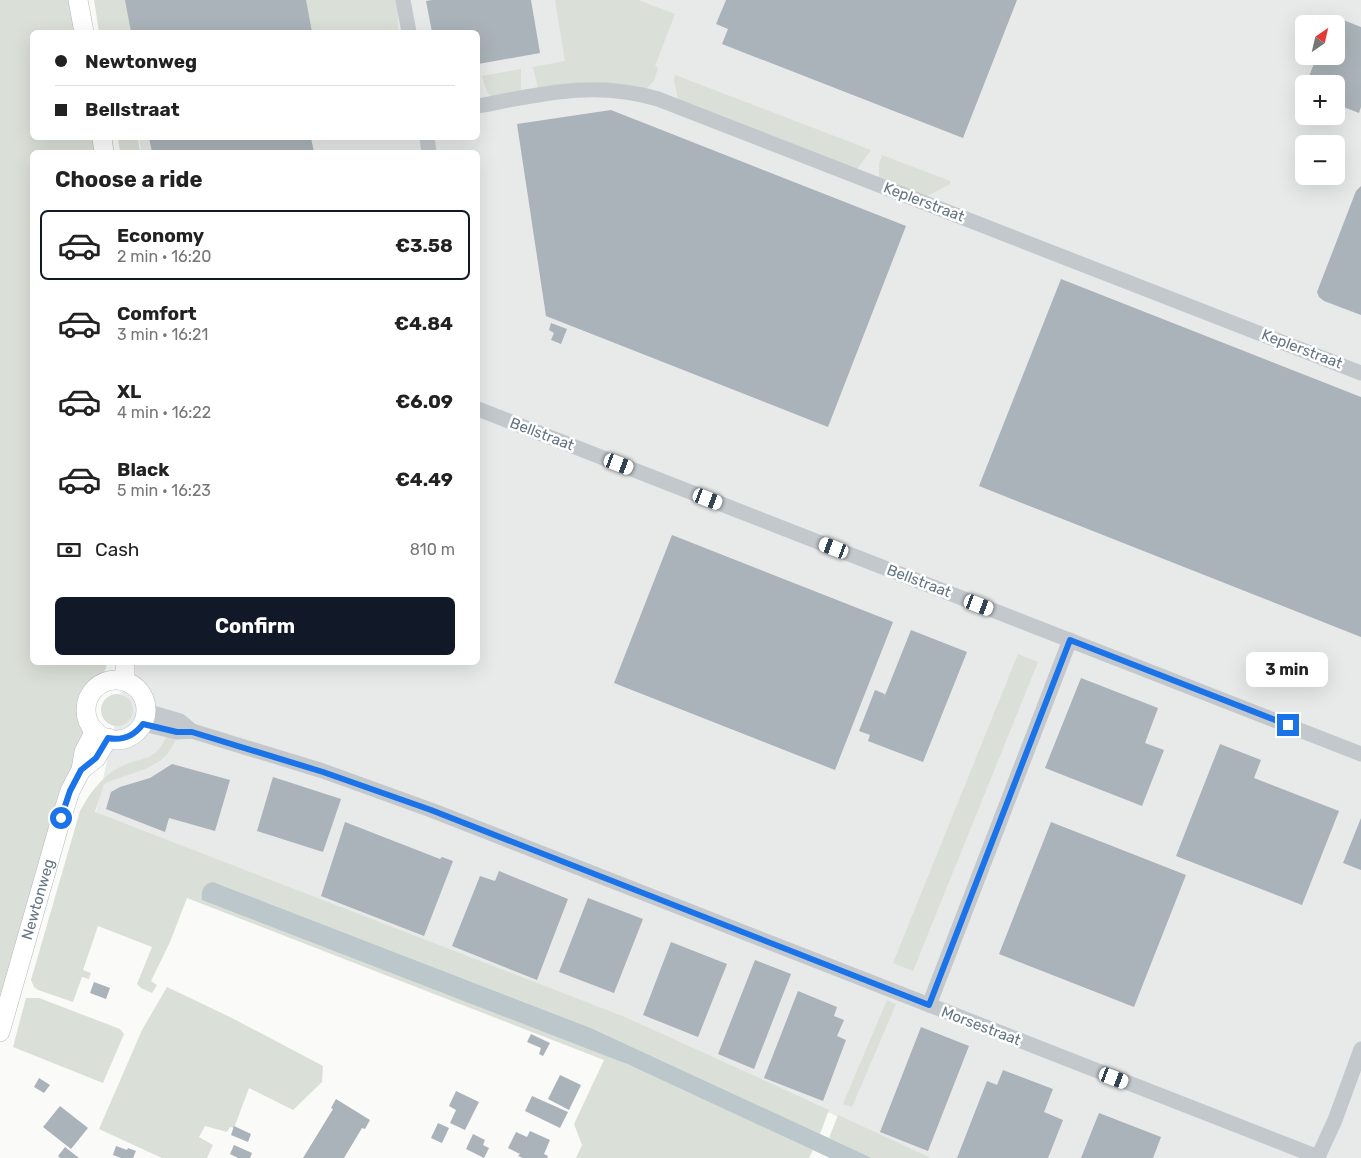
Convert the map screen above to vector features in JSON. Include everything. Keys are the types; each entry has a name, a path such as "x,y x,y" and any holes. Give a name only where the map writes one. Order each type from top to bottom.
{"main road":[{"path":"78,0 84,30"},
{"path":"118,672 141,693 145,702 144,718 138,730 124,739 102,735 89,722 88,702 92,692 118,672"},
{"name":"Newtonweg","path":"0,1032 70,791 81,770 96,758 102,735"}],"street":[{"path":"403,0 409,30"},
{"name":"Keplerstraat","path":"480,106 576,89 611,89 643,94 1361,373"},
{"name":"Bellstraat","path":"480,410 1361,754"},
{"path":"929,1005 1070,640"},
{"name":"Morsestraat","path":"144,718 177,732 192,732 323,772 431,810 1318,1157"},
{"path":"1318,1157 1361,1049"}],"shaded area":[{"path":"0,0 70,0 76,30 30,30 30,140 95,140 97,150 30,150 30,665 107,665 104,673 87,691 82,701 81,706 85,729 83,743 61,790 0,1003"},
{"path":"94,0 398,0 398,30 99,30"},
{"path":"391,0 1361,0 1361,1158 928,1158 607,1011 95,817 128,665 480,665 480,150 141,150 139,140 480,140 480,30 396,30"},
{"path":"555,0 638,0 675,14 655,66 658,68 654,81 646,89 619,84 592,83 538,88 533,67 565,61"},
{"path":"521,69 521,91 491,96 487,92 482,76"},
{"path":"675,75 871,150 857,169 678,99 674,80"},
{"path":"118,140 138,140 140,150 120,150"},
{"path":"882,155 950,181 950,184 927,196 879,177 879,164"},
{"path":"1018,654 1038,662 913,971 893,963"},
{"path":"117,694 123,695 128,699 132,704 132,716 128,721 123,725 117,726 111,725 106,721 102,716 101,710 102,704 106,699 111,695"},
{"path":"167,735 176,738 171,749 164,757 156,764 104,784 95,812 625,1017 829,1110 820,1134 591,1028 213,882 627,1064 813,1150 809,1158 576,1158 582,1145 574,1124 604,1060 187,898 170,942 151,981 157,985 152,993 137,984 152,947 98,926 83,970 91,973 89,979 82,977 73,1002 38,990 34,987 31,980 80,811 91,793 106,777 126,764 152,755 157,751"},
{"path":"213,882 591,1028 872,1158 830,1158 627,1064 202,900 203,888"},
{"path":"167,987 232,1018 323,1066 322,1082 293,1110 249,1088 234,1128 230,1127 227,1132 205,1126 199,1137 213,1145 207,1158 162,1158 99,1129 142,1030"},
{"path":"26,998 39,998 120,1029 124,1034 103,1083 13,1047"},
{"path":"887,1000 896,1004 852,1107 843,1104"},
{"path":"838,1115 931,1158 872,1158 829,1138"}],"building":[{"path":"125,0 306,0 312,30 131,30"},
{"path":"531,0 540,53 480,64 480,30 432,30 426,1"},
{"path":"726,0 1017,0 963,138 722,44 728,29 716,24"},
{"path":"1345,21 1361,27 1361,107 1359,113 1345,108 1345,75 1310,75 1313,65 1345,65"},
{"path":"611,110 906,226 828,427 546,316 517,124"},
{"path":"149,140 311,140 314,150 152,150"},
{"path":"1361,186 1361,315 1324,301 1317,292 1356,191"},
{"path":"1061,279 1361,397 1361,637 979,486"},
{"path":"551,323 567,329 561,344 551,340 554,333 549,330"},
{"path":"672,535 893,622 835,770 614,683"},
{"path":"911,630 967,652 923,762 868,741 870,735 859,731 875,690 885,694 883,700"},
{"path":"1081,678 1158,708 1145,743 1164,750 1142,806 1045,768"},
{"path":"1220,744 1261,760 1254,778 1339,811 1302,905 1176,856"},
{"path":"172,764 230,780 215,831 169,818 165,832 106,809 111,792 120,787 150,778"},
{"path":"273,777 341,799 323,852 257,831"},
{"path":"1361,818 1361,870 1343,863"},
{"path":"345,822 440,859 442,857 453,861 424,936 321,896"},
{"path":"1051,822 1186,875 1134,1007 999,954"},
{"path":"499,871 568,899 537,980 452,946 480,876 495,881"},
{"path":"588,898 643,919 614,993 559,972"},
{"path":"671,942 727,964 698,1037 643,1015"},
{"path":"755,960 791,974 754,1069 718,1054"},
{"path":"94,982 110,988 106,999 90,993"},
{"path":"798,991 837,1007 834,1016 844,1020 837,1036 846,1040 823,1101 764,1078"},
{"path":"921,1027 969,1046 928,1151 880,1132"},
{"path":"531,1034 550,1043 543,1056 539,1054 541,1048 527,1042"},
{"path":"1003,1070 1053,1089 1044,1112 1063,1120 1048,1158 957,1158 987,1081 997,1085"},
{"path":"560,1075 581,1085 569,1110 548,1099"},
{"path":"39,1078 50,1085 44,1093 34,1087"},
{"path":"456,1091 479,1102 465,1130 450,1123 456,1110 449,1106"},
{"path":"532,1096 568,1112 560,1128 525,1111"},
{"path":"336,1099 370,1120 365,1129 362,1128 344,1158 303,1158 333,1109 331,1108"},
{"path":"60,1106 88,1128 71,1149 43,1127"},
{"path":"1099,1113 1161,1137 1153,1158 1081,1158"},
{"path":"438,1123 449,1128 442,1143 431,1138"},
{"path":"234,1126 251,1134 248,1142 231,1135"},
{"path":"530,1131 550,1140 544,1154 548,1156 547,1158 523,1158 518,1156 520,1154 508,1148 516,1132 527,1137"},
{"path":"473,1134 485,1140 483,1145 489,1148 484,1158 466,1149"},
{"path":"234,1145 252,1153 250,1158 238,1158 230,1154"},
{"path":"116,1146 136,1151 133,1158 121,1158 113,1155"},
{"path":"65,1147 79,1158 60,1158 58,1156"}],"route":[{"path":"61,818 70,791 81,770 96,758 108,738 124,739 132,735 143,724 177,732 192,732 323,772 431,810 929,1005 1070,640 1288,725"}]}
